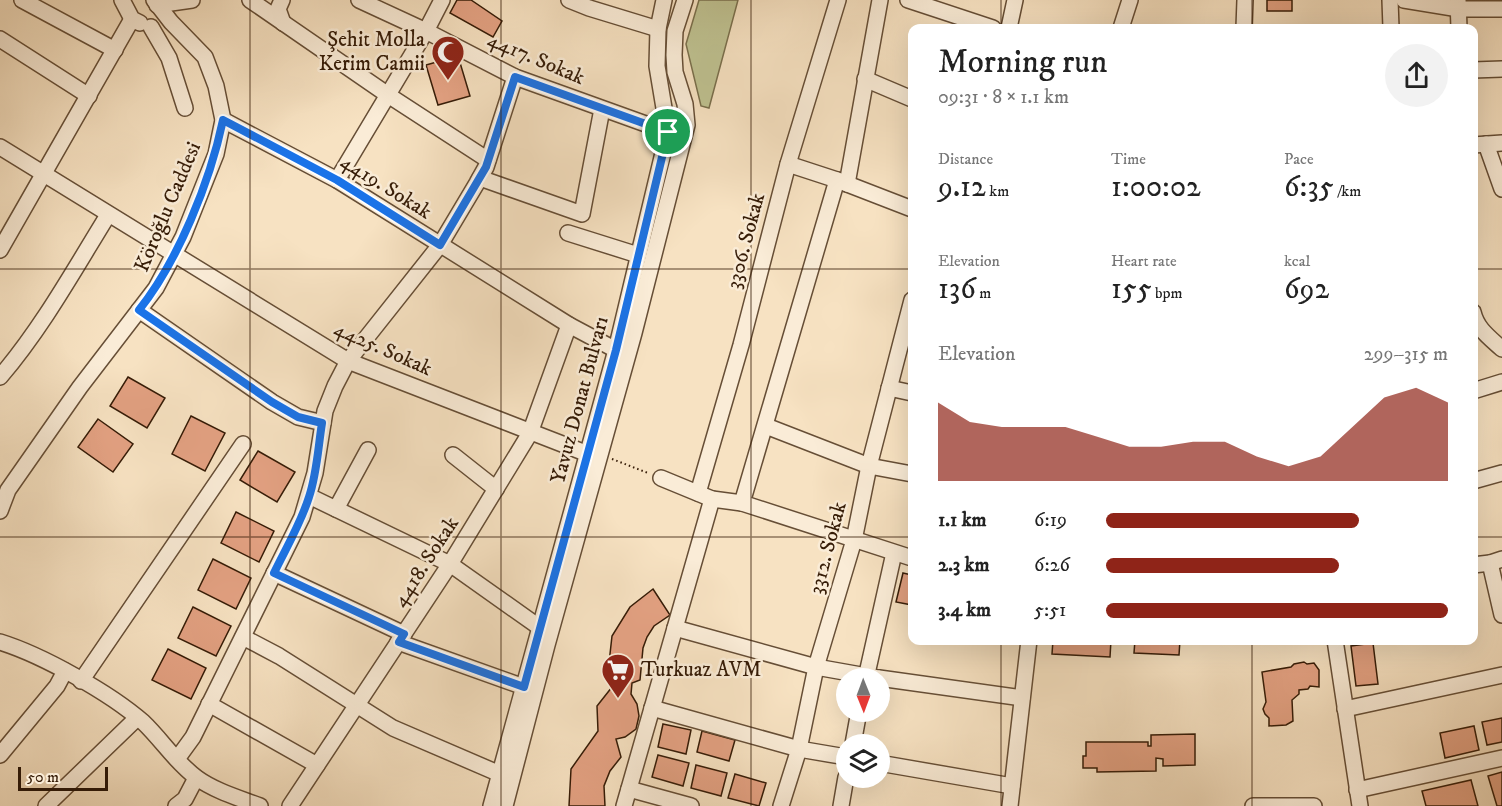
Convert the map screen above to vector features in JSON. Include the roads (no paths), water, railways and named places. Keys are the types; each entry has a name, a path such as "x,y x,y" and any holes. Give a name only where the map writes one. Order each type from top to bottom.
{"street":[{"path":"22,0 115,50"},
{"path":"122,0 132,19 151,27 178,30"},
{"path":"155,3 192,0"},
{"path":"250,0 388,95 488,160"},
{"path":"282,0 278,9 283,23"},
{"name":"4417. Sokak","path":"359,0 426,31 515,77 668,132"},
{"path":"337,180 442,0"},
{"path":"569,0 658,29"},
{"name":"Yavuz Donat Bulvarı","path":"490,806 616,350 668,132 657,66 658,29 664,0"},
{"name":"Yavuz Donat Bulvarı","path":"506,806 547,645 634,333 687,125 685,104 675,72 674,55 675,31 685,0"},
{"name":"3306. Sokak","path":"624,806 675,628 741,345 788,164 837,0"},
{"path":"742,503 842,182 880,0"},
{"path":"908,0 981,24"},
{"path":"1010,24 1015,0"},
{"path":"1123,24 1131,0"},
{"path":"1245,0 1245,24"},
{"path":"1390,0 1391,24"},
{"path":"1404,0 1502,9"},
{"name":"Köroğlu Caddesi","path":"0,511 8,490 19,473 80,387 156,288 173,255 216,154 223,120 216,86 206,57 178,30 155,3"},
{"path":"1459,4 1459,24"},
{"path":"0,250 132,19"},
{"path":"151,27 169,58 185,108"},
{"path":"0,39 89,96"},
{"path":"1478,70 1502,69"},
{"path":"177,759 193,737 302,517 315,473 325,411 335,386 348,361 440,245 480,178 515,77"},
{"path":"865,79 908,97"},
{"path":"480,178 582,214 602,109"},
{"name":"4419. Sokak","path":"223,120 337,180 569,325 616,350"},
{"path":"1502,142 1480,145 1502,189"},
{"name":"4425. Sokak","path":"1,152 44,175 348,361 588,454"},
{"path":"788,164 908,207"},
{"path":"2,370 43,321 108,215"},
{"path":"568,233 638,255"},
{"path":"139,310 272,402 298,417 322,423"},
{"name":"3312. Sokak","path":"781,806 799,749 816,667 854,540 869,466 908,315"},
{"name":"4418. Sokak","path":"290,806 450,564 530,433 569,325"},
{"path":"1478,326 1502,349"},
{"path":"1478,389 1502,382"},
{"path":"889,388 908,392"},
{"path":"766,426 869,466 908,473"},
{"path":"81,681 243,444"},
{"path":"336,509 368,450"},
{"path":"453,455 496,489"},
{"path":"0,478 19,473"},
{"path":"1478,480 1502,473"},
{"path":"658,477 705,496 742,503 908,557"},
{"path":"309,496 450,564 539,627"},
{"path":"874,668 894,553"},
{"path":"1478,565 1496,561 1502,615"},
{"path":"274,573 401,638 524,687"},
{"path":"675,628 836,671"},
{"path":"243,637 279,656 393,728 500,774"},
{"path":"0,642 65,671 110,698 136,718 196,778 260,806"},
{"path":"1010,806 1028,645"},
{"path":"1336,645 1360,806"},
{"path":"0,755 57,686 65,671"},
{"path":"1345,709 1502,675"},
{"path":"890,680 1022,698"},
{"path":"209,704 316,765"},
{"path":"652,708 799,749 836,756"},
{"path":"46,806 136,718"},
{"path":"1357,790 1502,758"},
{"path":"890,765 1012,786"},
{"path":"176,806 185,799 196,778"},
{"path":"841,806 844,788"},
{"path":"629,789 691,806"},
{"path":"1253,806 1314,806"}],"place":[{"name":"Şehit Molla Kerim Camii","path":"448,81"},
{"name":"Turkuaz AVM","path":"618,699"}]}
